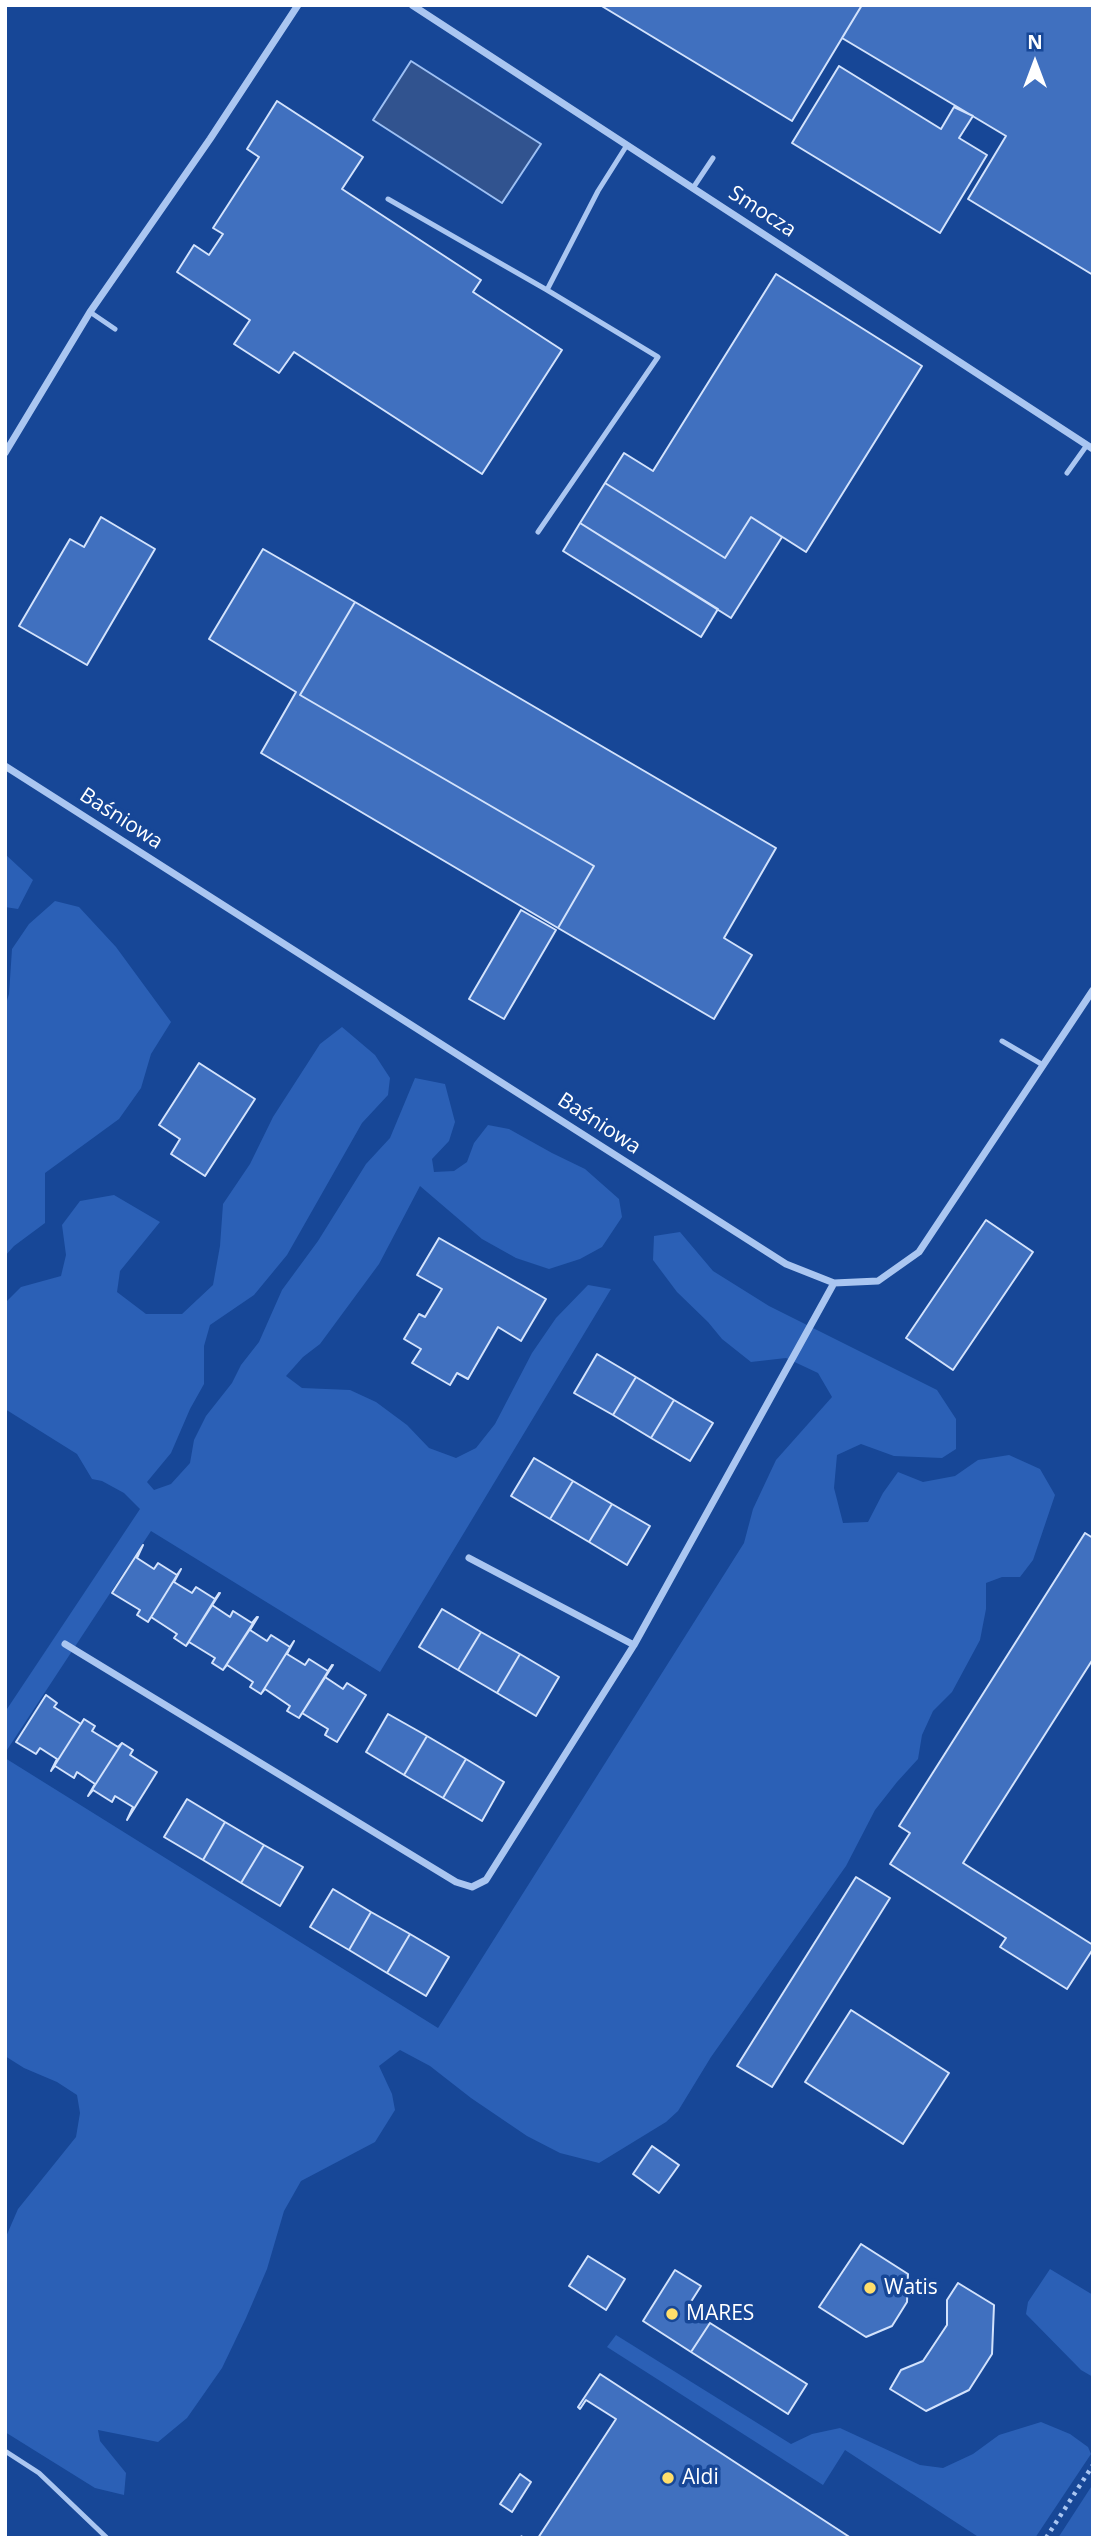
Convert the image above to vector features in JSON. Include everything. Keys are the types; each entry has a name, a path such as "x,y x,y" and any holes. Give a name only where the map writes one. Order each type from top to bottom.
{"street":[{"path":"5,453 90,312 210,139 298,5"},
{"name":"Smocza","path":"412,5 1090,447"},
{"name":"Baśniowa","path":"5,766 786,1264 834,1283 878,1281 919,1252 1093,990"},
{"path":"65,1644 456,1882 472,1887 486,1880 634,1646 834,1283"},
{"path":"469,1558 634,1646"}],"lane":[{"path":"547,290 598,191 627,145"},
{"path":"692,188 713,158"},
{"path":"388,200 659,357 538,532"},
{"path":"90,312 115,329"},
{"path":"1067,472 1090,447"},
{"path":"1002,1041 1043,1065"},
{"path":"5,2451 40,2473 107,2538"}],"path":[{"path":"1046,2538 1093,2465"}],"shaded area":[{"path":"411,61 541,144 502,203 373,120"},
{"path":"5,854 33,880 18,909 5,907"},
{"path":"55,901 79,907 116,947 171,1022 151,1054 141,1088 119,1119 45,1173 45,1223 5,1256 5,1007 9,994 12,949 29,924"},
{"path":"342,1027 375,1055 390,1078 388,1095 362,1123 287,1255 254,1295 210,1325 204,1346 204,1384 171,1453 147,1482 154,1490 171,1484 190,1463 194,1440 206,1416 259,1342 282,1290 318,1241 366,1164 390,1138 415,1078 445,1084 455,1122 449,1141 432,1159 434,1172 454,1171 467,1162 474,1143 488,1125 509,1129 585,1169 619,1199 622,1217 602,1247 580,1259 549,1269 516,1258 482,1239 420,1186 379,1264 320,1344 303,1357 286,1376 302,1388 350,1390 376,1402 407,1425 429,1448 456,1458 476,1448 495,1424 532,1353 556,1318 588,1285 611,1289 380,1672 151,1531 5,1753 5,1712 140,1509 124,1493 102,1481 92,1479 77,1454 5,1409 5,1303 21,1287 61,1276 66,1255 62,1225 80,1201 114,1195 160,1222 120,1271 117,1292 146,1314 182,1314 213,1285 220,1246 223,1204 250,1164 273,1117 320,1044"},
{"path":"680,1232 713,1271 769,1306 937,1390 956,1419 956,1449 942,1458 894,1456 861,1444 837,1455 834,1488 843,1523 868,1522 898,1472 923,1482 955,1476 978,1460 1009,1455 1040,1469 1055,1495 1033,1560 1020,1577 1002,1577 986,1583 986,1609 980,1640 952,1692 933,1711 922,1735 918,1759 875,1810 846,1866 711,2057 678,2111 666,2122 599,2163 560,2153 527,2136 430,2066 400,2050 379,2066 392,2094 395,2110 375,2142 301,2181 284,2211 267,2269 222,2368 187,2418 158,2442 98,2430 100,2441 126,2473 124,2495 95,2488 5,2432 5,2239 18,2209 76,2137 80,2113 77,2095 5,2056 5,1758 438,2028 744,1543 753,1509 776,1460 832,1397 818,1373 786,1358 751,1362 722,1339 677,1292 653,1260 654,1236"},
{"path":"1050,2269 1093,2295 1093,2377 1081,2370 1026,2314 1028,2302"},
{"path":"616,2335 791,2444 812,2434 840,2428 920,2465 943,2468 973,2454 999,2435 1041,2422 1070,2434 1088,2447 1091,2454 1035,2538 980,2538 845,2450 823,2485 607,2347"},
{"path":"1093,2484 1093,2538 1058,2538"}],"building":[{"path":"600,5 862,5 792,121"},
{"path":"862,5 1093,5 1093,275 968,199 1006,136 842,38"},
{"path":"839,66 941,129 954,107 973,116 959,138 987,155 940,233 792,143"},
{"path":"277,101 363,157 342,189 481,280 473,292 562,350 482,474 294,352 279,373 234,344 250,320 177,272 194,245 209,255 223,234 213,228 259,157 247,149"},
{"path":"776,274 922,366 806,552 751,517 725,558 605,483 624,453 653,471"},
{"path":"605,483 725,558 751,517 782,537 731,618 580,523"},
{"path":"101,517 155,549 87,665 19,626 70,539 84,547"},
{"path":"580,523 718,609 701,637 563,551"},
{"path":"263,549 355,602 300,695 594,866 558,928 261,753 296,692 209,639"},
{"path":"355,602 776,848 724,938 752,955 714,1019 558,928 594,866 300,695"},
{"path":"521,910 556,930 504,1019 469,999"},
{"path":"199,1063 255,1099 205,1176 171,1154 180,1139 159,1125"},
{"path":"986,1220 1033,1252 953,1370 906,1338"},
{"path":"439,1238 546,1299 521,1341 498,1327 468,1379 457,1373 450,1385 412,1363 421,1349 404,1339 419,1314 425,1317 442,1289 417,1275"},
{"path":"597,1354 636,1377 613,1415 574,1393"},
{"path":"636,1377 674,1400 651,1438 613,1415"},
{"path":"674,1400 713,1423 690,1461 651,1438"},
{"path":"534,1458 573,1481 550,1519 511,1496"},
{"path":"573,1481 612,1504 589,1542 550,1519"},
{"path":"612,1504 650,1526 627,1565 589,1542"},
{"path":"1085,1533 1093,1538 1093,1659 963,1863 1093,1945 1067,1989 1000,1947 1006,1938 890,1864 910,1833 899,1826"},
{"path":"143,1545 137,1558 154,1569 158,1563 177,1575 181,1569 148,1622 137,1615 140,1610 112,1593"},
{"path":"181,1569 174,1582 192,1593 196,1587 215,1599 219,1593 186,1646 174,1638 177,1634 151,1617"},
{"path":"212,1605 230,1617 233,1611 252,1623 257,1617 223,1670 212,1663 215,1658 189,1642 186,1646"},
{"path":"442,1609 481,1632 458,1670 419,1647"},
{"path":"258,1617 250,1630 267,1641 271,1635 290,1647 294,1641 261,1694 250,1687 253,1682 227,1665 223,1670"},
{"path":"481,1632 520,1654 497,1693 458,1670"},
{"path":"294,1641 287,1654 305,1665 309,1659 328,1671 332,1665 299,1718 287,1711 290,1706 265,1689 261,1694"},
{"path":"520,1654 559,1677 536,1716 497,1693"},
{"path":"325,1677 343,1689 347,1683 366,1695 337,1742 325,1735 328,1729 302,1713"},
{"path":"46,1695 57,1703 54,1707 81,1724 51,1771 57,1759 40,1748 36,1754 16,1742"},
{"path":"388,1714 427,1736 404,1775 366,1752"},
{"path":"84,1719 95,1726 92,1731 118,1747 122,1743 88,1796 95,1784 77,1772 74,1778 55,1766 51,1771"},
{"path":"427,1736 466,1759 443,1798 404,1775"},
{"path":"122,1743 133,1750 130,1755 157,1772 127,1820 133,1807 115,1796 112,1802 93,1790 88,1796"},
{"path":"466,1759 504,1782 482,1821 443,1798"},
{"path":"187,1799 225,1822 203,1860 164,1837"},
{"path":"225,1822 264,1845 241,1883 203,1860"},
{"path":"264,1845 303,1867 280,1906 241,1883"},
{"path":"856,1877 890,1898 772,2087 737,2066"},
{"path":"333,1889 371,1912 349,1950 310,1927"},
{"path":"371,1912 410,1934 387,1973 349,1950"},
{"path":"410,1934 449,1957 426,1996 387,1973"},
{"path":"851,2010 949,2073 903,2144 805,2082"},
{"path":"652,2146 679,2165 659,2193 633,2174"},
{"name":"Watis","path":"861,2244 908,2274 907,2302 892,2326 866,2337 819,2307"},
{"path":"588,2256 625,2279 606,2310 569,2286"},
{"name":"MARES","path":"675,2270 701,2286 687,2308 710,2323 691,2352 643,2321"},
{"name":"Watis","path":"958,2283 994,2305 992,2354 969,2390 926,2411 890,2389 901,2370 923,2361 947,2325 947,2300"},
{"path":"710,2323 807,2384 788,2414 691,2352"},
{"name":"Aldi","path":"600,2374 851,2538 538,2538 616,2419 586,2400 580,2409 578,2407"},
{"path":"520,2474 531,2482 512,2512 500,2504"}],"place":[{"name":"Watis","path":"870,2288"},
{"name":"MARES","path":"672,2314"},
{"name":"Aldi","path":"668,2478"}]}
